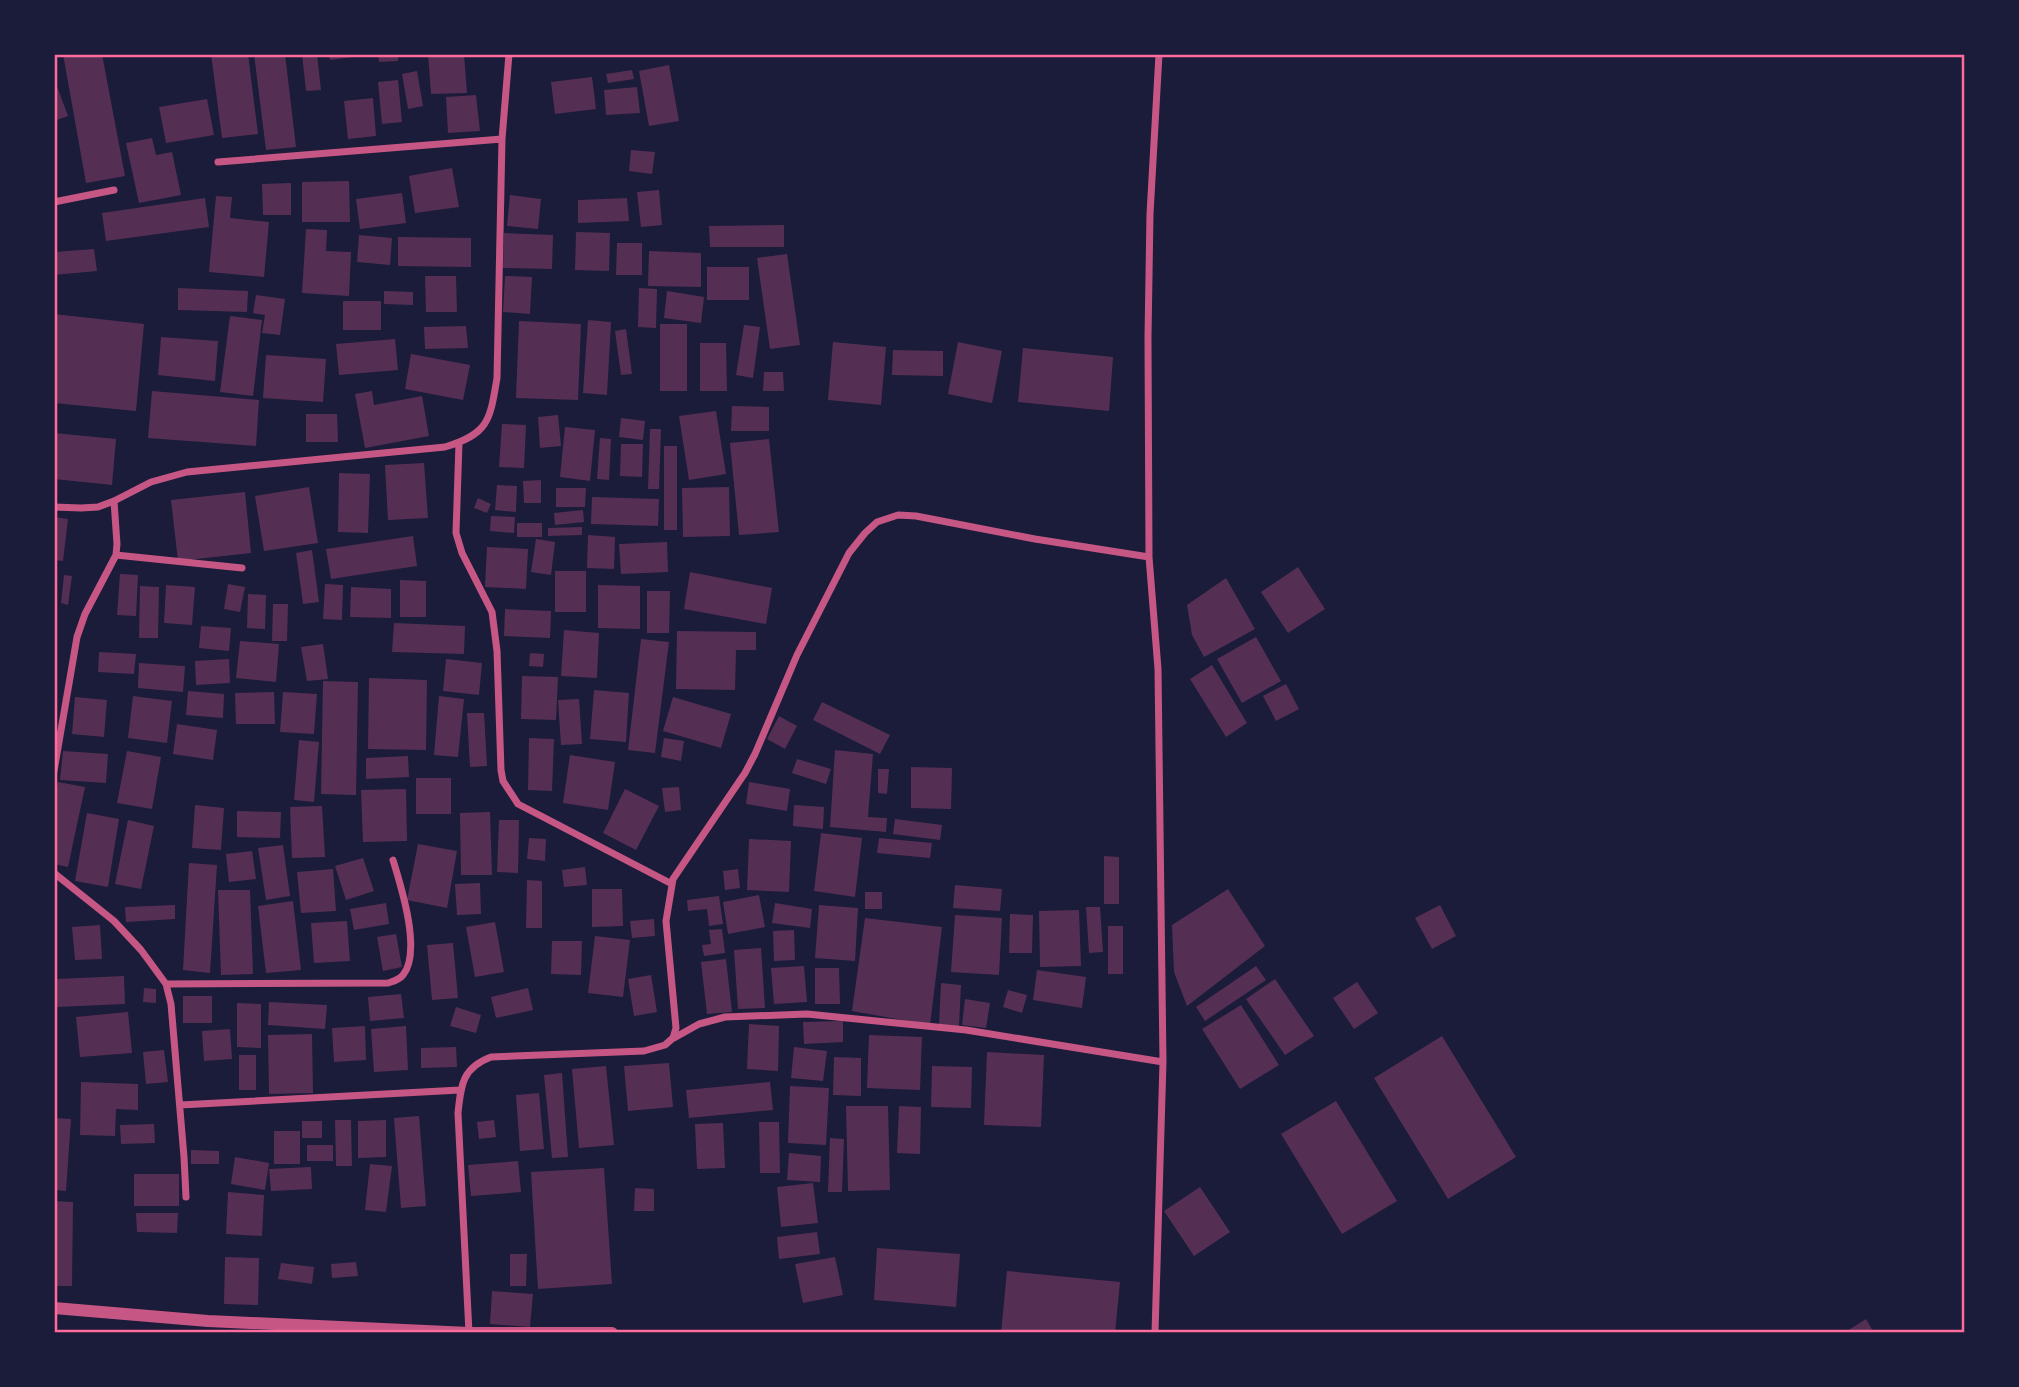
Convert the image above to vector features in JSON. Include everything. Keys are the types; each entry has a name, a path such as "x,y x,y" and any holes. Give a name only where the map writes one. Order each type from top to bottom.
{"street":[{"path":"54,507 98,507 151,482 187,472 444,447 476,435 491,414 497,377 502,139 509,54"},
{"path":"1155,1333 1163,1062 1158,669 1149,557 1148,337 1150,214 1159,54"},
{"path":"218,162 502,139"},
{"path":"54,202 114,190"},
{"path":"459,443 456,533 461,553 492,612 498,651 502,781 517,804 672,884"},
{"path":"54,771 77,637 85,614 116,555 114,501"},
{"path":"673,1038 676,1027 675,1006 666,921 672,884 755,754 797,656 849,553 865,533 877,522 898,515 916,516 1149,557"},
{"path":"116,555 242,568"},
{"path":"166,984 388,983 397,980 404,974 410,959 410,939 405,904 393,860"},
{"path":"54,873 114,921 141,950 166,984 171,1004 186,1197"},
{"path":"469,1333 458,1114 464,1078 471,1068 491,1057 644,1051 654,1049 699,1024 725,1017 807,1014 966,1030 1163,1062"},
{"path":"180,1105 460,1090"},
{"path":"54,1308 208,1321 469,1333 612,1333"}],"building":[{"path":"63,54 102,54 125,176 86,183"},
{"path":"211,54 248,54 258,134 222,138"},
{"path":"254,54 285,54 296,147 266,150"},
{"path":"302,54 317,54 321,90 306,91"},
{"path":"329,54 360,54 360,56 330,60"},
{"path":"378,54 398,54 398,61 379,62"},
{"path":"428,54 464,54 467,93 431,94"},
{"path":"669,65 679,121 649,126 639,71"},
{"path":"632,70 634,79 608,83 606,74"},
{"path":"417,71 423,106 408,109 402,74"},
{"path":"592,77 596,109 555,114 551,82"},
{"path":"54,78 68,116 54,121"},
{"path":"398,80 402,122 382,124 378,82"},
{"path":"637,87 640,113 606,115 604,90"},
{"path":"476,95 480,131 448,133 446,97"},
{"path":"373,98 376,136 348,139 344,101"},
{"path":"207,99 214,135 166,143 159,107"},
{"path":"152,138 156,155 172,152 181,195 139,203 126,143"},
{"path":"631,150 655,152 652,174 629,171"},
{"path":"452,168 459,207 415,213 409,176"},
{"path":"349,181 350,222 302,222 302,182"},
{"path":"291,183 291,215 263,215 262,184"},
{"path":"659,190 662,225 641,227 637,192"},
{"path":"402,193 406,223 360,229 356,199"},
{"path":"510,195 541,199 538,229 507,226"},
{"path":"216,196 232,197 230,218 269,222 264,277 209,272"},
{"path":"205,198 209,227 106,241 102,213"},
{"path":"627,198 629,221 578,223 578,200"},
{"path":"784,225 784,247 710,247 709,226"},
{"path":"306,229 327,230 326,251 351,252 349,296 302,293"},
{"path":"576,232 610,233 609,271 575,270"},
{"path":"504,233 553,235 552,269 503,268"},
{"path":"359,235 392,238 390,265 357,262"},
{"path":"398,237 471,238 471,267 398,266"},
{"path":"617,243 642,243 642,275 616,275"},
{"path":"94,249 97,271 54,275 54,252"},
{"path":"649,251 701,253 701,287 648,286"},
{"path":"787,254 800,345 770,349 757,258"},
{"path":"707,267 749,267 749,300 707,300"},
{"path":"425,276 456,276 457,312 426,312"},
{"path":"505,276 532,277 530,314 503,312"},
{"path":"178,288 248,291 247,312 178,310"},
{"path":"639,288 657,289 656,328 638,327"},
{"path":"384,291 413,292 413,305 384,304"},
{"path":"667,291 704,297 701,323 664,318"},
{"path":"256,295 285,299 280,335 262,333 265,315 253,313"},
{"path":"343,301 381,301 381,330 343,330"},
{"path":"54,314 144,324 136,411 54,403"},
{"path":"230,316 262,320 253,396 220,392"},
{"path":"588,320 611,322 607,395 583,393"},
{"path":"519,321 581,324 578,400 516,398"},
{"path":"660,324 687,324 687,391 660,391"},
{"path":"744,325 760,327 753,378 736,375"},
{"path":"466,326 468,348 425,349 424,327"},
{"path":"626,329 632,374 621,375 615,331"},
{"path":"161,337 218,341 215,381 158,375"},
{"path":"395,339 398,370 339,375 336,344"},
{"path":"833,342 886,347 881,405 828,400"},
{"path":"958,342 1002,351 992,403 948,394"},
{"path":"700,343 726,343 727,391 700,391"},
{"path":"1023,348 1113,357 1109,411 1018,402"},
{"path":"893,350 943,351 943,376 892,375"},
{"path":"411,354 470,365 463,400 405,389"},
{"path":"266,355 326,359 323,402 263,398"},
{"path":"764,372 783,372 784,391 763,391"},
{"path":"152,391 259,400 256,446 148,438"},
{"path":"372,391 374,405 422,396 429,436 365,448 355,394"},
{"path":"732,406 769,407 769,431 731,431"},
{"path":"716,411 726,474 689,480 679,416"},
{"path":"306,414 337,414 338,442 306,442"},
{"path":"558,415 561,446 540,448 538,417"},
{"path":"621,418 645,421 643,440 619,437"},
{"path":"502,424 526,425 524,468 499,467"},
{"path":"565,427 595,430 590,481 560,477"},
{"path":"650,429 661,429 659,489 648,489"},
{"path":"54,433 116,439 112,485 54,479"},
{"path":"600,438 611,439 609,480 597,479"},
{"path":"769,439 779,532 739,535 730,443"},
{"path":"621,444 643,444 642,477 620,476"},
{"path":"664,446 677,446 677,530 664,530"},
{"path":"424,463 428,518 388,520 385,465"},
{"path":"339,473 370,474 368,533 338,532"},
{"path":"541,480 541,503 524,503 523,481"},
{"path":"497,485 517,486 516,512 495,510"},
{"path":"309,487 318,543 264,551 255,496"},
{"path":"729,487 730,536 683,537 682,488"},
{"path":"556,488 586,488 585,507 556,507"},
{"path":"245,492 251,553 178,561 171,500"},
{"path":"592,497 659,499 658,526 591,524"},
{"path":"478,498 491,504 487,513 474,508"},
{"path":"583,510 584,522 555,525 554,513"},
{"path":"491,516 515,517 514,533 490,531"},
{"path":"54,517 68,519 63,561 54,560"},
{"path":"517,523 542,523 542,537 517,537"},
{"path":"582,527 582,535 548,536 548,528"},
{"path":"588,535 615,537 614,569 587,568"},
{"path":"413,536 417,566 331,579 326,549"},
{"path":"536,539 555,542 551,575 531,572"},
{"path":"667,542 668,572 621,574 619,544"},
{"path":"487,547 528,549 526,589 485,587"},
{"path":"312,550 319,602 303,604 296,553"},
{"path":"1298,567 1325,609 1288,633 1261,592"},
{"path":"555,571 586,571 586,612 555,612"},
{"path":"690,572 772,588 766,624 684,609"},
{"path":"120,574 138,575 136,616 117,615"},
{"path":"64,575 72,576 68,605 61,603"},
{"path":"1226,578 1255,629 1204,657 1192,635 1187,605"},
{"path":"400,580 426,581 426,617 400,617"},
{"path":"228,584 245,587 240,612 224,609"},
{"path":"325,584 343,585 342,620 323,619"},
{"path":"166,585 195,587 192,625 164,623"},
{"path":"598,585 640,586 640,629 598,628"},
{"path":"140,586 159,587 158,638 139,638"},
{"path":"351,587 391,589 391,618 350,617"},
{"path":"647,591 670,591 669,633 647,633"},
{"path":"248,594 266,595 265,629 247,628"},
{"path":"273,604 288,604 287,641 272,641"},
{"path":"505,609 551,611 550,638 504,636"},
{"path":"394,623 465,626 464,654 392,652"},
{"path":"201,626 231,628 229,651 199,648"},
{"path":"564,630 599,633 597,678 561,676"},
{"path":"677,631 756,632 756,650 736,650 735,690 676,689"},
{"path":"1256,637 1281,681 1242,703 1217,659"},
{"path":"641,639 669,642 655,753 628,750"},
{"path":"240,641 279,644 276,682 236,678"},
{"path":"323,644 328,679 307,681 301,647"},
{"path":"99,652 136,654 134,674 98,672"},
{"path":"530,653 544,654 543,667 529,666"},
{"path":"229,659 230,683 196,685 195,661"},
{"path":"446,659 482,663 479,695 443,691"},
{"path":"139,663 185,666 183,692 138,688"},
{"path":"1212,665 1247,723 1226,737 1190,679"},
{"path":"522,676 558,677 556,720 521,719"},
{"path":"369,678 427,680 426,750 368,749"},
{"path":"323,681 358,682 356,795 321,794"},
{"path":"1286,684 1299,709 1276,721 1263,696"},
{"path":"594,690 629,693 626,742 590,739"},
{"path":"188,691 224,694 223,718 186,715"},
{"path":"274,692 275,724 236,724 235,693"},
{"path":"283,692 317,694 314,734 280,732"},
{"path":"133,696 172,701 167,743 128,738"},
{"path":"439,696 464,699 458,757 434,755"},
{"path":"75,697 107,700 104,737 72,734"},
{"path":"673,697 731,714 721,748 663,731"},
{"path":"579,699 582,744 561,745 558,700"},
{"path":"822,702 890,735 880,754 813,720"},
{"path":"467,713 484,713 487,766 470,767"},
{"path":"779,716 797,726 785,749 767,739"},
{"path":"177,724 217,730 213,760 173,754"},
{"path":"529,738 554,739 552,791 528,790"},
{"path":"664,738 684,741 681,761 661,757"},
{"path":"299,740 319,742 314,802 294,800"},
{"path":"835,750 873,754 868,817 887,818 886,832 830,827"},
{"path":"63,751 108,754 106,783 60,780"},
{"path":"127,751 161,757 152,809 117,803"},
{"path":"570,755 615,762 608,810 563,803"},
{"path":"408,756 409,777 366,779 366,758"},
{"path":"797,759 831,769 826,784 792,773"},
{"path":"911,767 952,768 951,809 911,808"},
{"path":"878,769 889,769 887,794 878,793"},
{"path":"416,778 451,778 451,814 416,814"},
{"path":"58,782 85,787 68,867 54,864 54,801"},
{"path":"749,782 790,789 787,811 746,804"},
{"path":"679,787 681,810 665,812 662,788"},
{"path":"406,789 407,841 363,842 361,790"},
{"path":"625,789 659,806 636,850 603,833"},
{"path":"195,805 224,808 221,850 192,848"},
{"path":"794,805 824,807 823,829 793,826"},
{"path":"322,806 325,857 292,858 290,807"},
{"path":"237,811 281,812 280,838 237,837"},
{"path":"490,812 492,875 461,875 460,813"},
{"path":"87,813 119,819 108,887 75,881"},
{"path":"895,819 942,825 940,840 893,834"},
{"path":"128,820 154,826 141,889 115,884"},
{"path":"499,820 519,820 518,873 497,872"},
{"path":"821,833 862,838 855,897 814,891"},
{"path":"529,838 546,839 545,861 527,859"},
{"path":"879,838 932,843 930,858 877,853"},
{"path":"749,839 791,841 789,892 747,890"},
{"path":"418,844 457,851 447,908 407,900"},
{"path":"283,845 290,896 266,900 258,848"},
{"path":"252,851 256,879 229,882 226,854"},
{"path":"1104,856 1119,857 1119,904 1104,904"},
{"path":"363,858 374,891 346,900 335,866"},
{"path":"189,863 217,865 210,973 183,970"},
{"path":"585,867 587,885 564,887 562,870"},
{"path":"333,869 336,911 301,913 297,872"},
{"path":"738,869 740,888 725,890 723,871"},
{"path":"527,880 542,881 542,928 526,928"},
{"path":"480,883 481,914 457,915 455,884"},
{"path":"955,885 1002,889 1000,911 953,908"},
{"path":"592,889 622,889 623,926 592,927"},
{"path":"1228,889 1265,946 1187,1006 1174,972 1172,925"},
{"path":"218,890 250,890 253,974 221,975"},
{"path":"865,892 882,892 882,909 865,909"},
{"path":"759,895 765,927 728,934 723,902"},
{"path":"719,896 723,924 709,926 707,909 688,911 687,900"},
{"path":"293,901 301,970 266,973 258,906"},
{"path":"386,903 389,924 354,930 350,909"},
{"path":"775,903 812,909 810,928 772,923"},
{"path":"175,905 175,919 126,922 125,907"},
{"path":"819,905 858,908 855,961 815,958"},
{"path":"1440,905 1456,936 1432,949 1415,918"},
{"path":"1086,907 1100,907 1103,952 1089,953"},
{"path":"1079,910 1081,966 1040,967 1039,911"},
{"path":"1010,914 1033,915 1032,953 1009,953"},
{"path":"955,915 1002,918 999,975 951,972"},
{"path":"865,918 942,927 930,1025 852,1011"},
{"path":"654,919 655,936 632,938 630,921"},
{"path":"347,921 350,961 314,963 311,923"},
{"path":"495,922 504,972 475,977 466,927"},
{"path":"100,925 102,959 75,960 72,927"},
{"path":"1108,926 1123,926 1123,974 1108,974"},
{"path":"722,929 725,953 704,956 702,945 711,944 709,930"},
{"path":"794,930 795,960 774,961 773,931"},
{"path":"396,934 402,967 383,971 377,937"},
{"path":"595,936 630,940 623,997 588,993"},
{"path":"552,941 582,941 581,975 551,974"},
{"path":"453,943 458,998 432,1000 427,945"},
{"path":"761,948 765,1008 738,1009 734,950"},
{"path":"726,959 732,1012 707,1014 701,962"},
{"path":"804,966 807,1002 774,1004 771,968"},
{"path":"1256,966 1266,980 1205,1021 1196,1007"},
{"path":"815,968 839,968 840,1004 815,1004"},
{"path":"1037,970 1086,977 1082,1008 1033,1000"},
{"path":"651,975 657,1012 634,1016 628,979"},
{"path":"124,976 125,1004 57,1007 56,979"},
{"path":"1275,979 1314,1036 1285,1055 1246,999"},
{"path":"1357,982 1378,1013 1354,1029 1333,998"},
{"path":"941,983 961,985 959,1026 939,1026"},
{"path":"144,988 156,989 156,1003 143,1002"},
{"path":"528,988 533,1010 496,1018 491,997"},
{"path":"1008,990 1027,995 1022,1013 1003,1007"},
{"path":"401,994 404,1018 370,1021 368,997"},
{"path":"183,996 212,996 212,1023 183,1023"},
{"path":"965,999 990,1003 986,1028 962,1025"},
{"path":"269,1002 327,1005 325,1029 268,1025"},
{"path":"237,1003 261,1004 261,1048 237,1047"},
{"path":"1241,1005 1279,1065 1240,1089 1202,1029"},
{"path":"456,1007 481,1015 476,1033 450,1026"},
{"path":"128,1012 132,1053 80,1057 76,1017"},
{"path":"843,1021 843,1042 804,1044 803,1022"},
{"path":"749,1024 779,1026 778,1071 747,1069"},
{"path":"365,1026 366,1060 334,1062 332,1028"},
{"path":"406,1026 408,1070 374,1072 371,1029"},
{"path":"230,1029 232,1059 204,1061 202,1031"},
{"path":"312,1034 313,1093 269,1094 268,1035"},
{"path":"869,1035 922,1037 920,1090 867,1088"},
{"path":"1442,1036 1516,1157 1448,1199 1374,1078"},
{"path":"456,1047 457,1067 421,1068 421,1048"},
{"path":"794,1047 827,1051 823,1081 791,1078"},
{"path":"164,1050 168,1082 146,1084 143,1052"},
{"path":"987,1052 1044,1055 1041,1127 984,1125"},
{"path":"239,1055 256,1055 256,1090 239,1090"},
{"path":"834,1057 861,1058 861,1096 833,1095"},
{"path":"669,1063 673,1107 628,1111 624,1066"},
{"path":"606,1066 614,1145 579,1148 572,1069"},
{"path":"932,1066 972,1067 971,1108 931,1107"},
{"path":"562,1073 568,1157 552,1158 544,1075"},
{"path":"81,1082 138,1084 138,1110 116,1109 115,1136 80,1135"},
{"path":"770,1082 773,1110 689,1118 686,1090"},
{"path":"790,1086 829,1088 826,1145 788,1143"},
{"path":"539,1093 544,1149 520,1151 516,1095"},
{"path":"1336,1101 1397,1201 1342,1234 1281,1134"},
{"path":"846,1106 888,1106 890,1190 848,1191"},
{"path":"899,1106 921,1107 920,1154 897,1153"},
{"path":"419,1116 426,1206 401,1208 394,1118"},
{"path":"54,1118 71,1119 66,1191 54,1190"},
{"path":"335,1120 351,1120 352,1166 336,1166"},
{"path":"386,1120 386,1157 358,1158 358,1121"},
{"path":"494,1120 496,1137 479,1139 477,1122"},
{"path":"302,1121 322,1121 322,1138 302,1138"},
{"path":"759,1122 779,1122 780,1173 760,1173"},
{"path":"723,1123 725,1168 697,1169 695,1124"},
{"path":"154,1124 155,1143 121,1144 120,1125"},
{"path":"274,1131 300,1131 300,1164 274,1164"},
{"path":"830,1138 844,1139 842,1192 828,1192"},
{"path":"307,1145 333,1145 333,1161 307,1161"},
{"path":"191,1150 219,1151 219,1164 191,1164"},
{"path":"789,1153 821,1156 820,1182 787,1180"},
{"path":"235,1157 269,1163 265,1190 231,1184"},
{"path":"518,1161 521,1192 471,1196 468,1165"},
{"path":"370,1164 392,1166 386,1212 365,1210"},
{"path":"311,1167 312,1189 271,1191 269,1169"},
{"path":"604,1168 612,1284 538,1289 531,1172"},
{"path":"134,1174 179,1174 179,1206 134,1206"},
{"path":"813,1183 818,1223 781,1227 777,1187"},
{"path":"1200,1187 1230,1232 1194,1256 1164,1211"},
{"path":"635,1188 654,1189 654,1211 634,1211"},
{"path":"228,1192 264,1195 262,1236 226,1234"},
{"path":"54,1201 73,1202 72,1286 54,1286"},
{"path":"136,1213 178,1213 177,1233 137,1232"},
{"path":"817,1232 820,1254 779,1259 777,1237"},
{"path":"877,1248 960,1254 956,1307 874,1300"},
{"path":"510,1254 527,1254 526,1286 510,1286"},
{"path":"225,1257 259,1258 258,1305 224,1304"},
{"path":"835,1257 843,1295 803,1303 795,1264"},
{"path":"356,1262 358,1276 332,1278 331,1264"},
{"path":"281,1263 314,1267 312,1284 278,1279"},
{"path":"1007,1271 1120,1282 1115,1333 1001,1333"},
{"path":"492,1291 533,1294 530,1327 490,1324"},
{"path":"1866,1319 1874,1333 1844,1333"}]}
